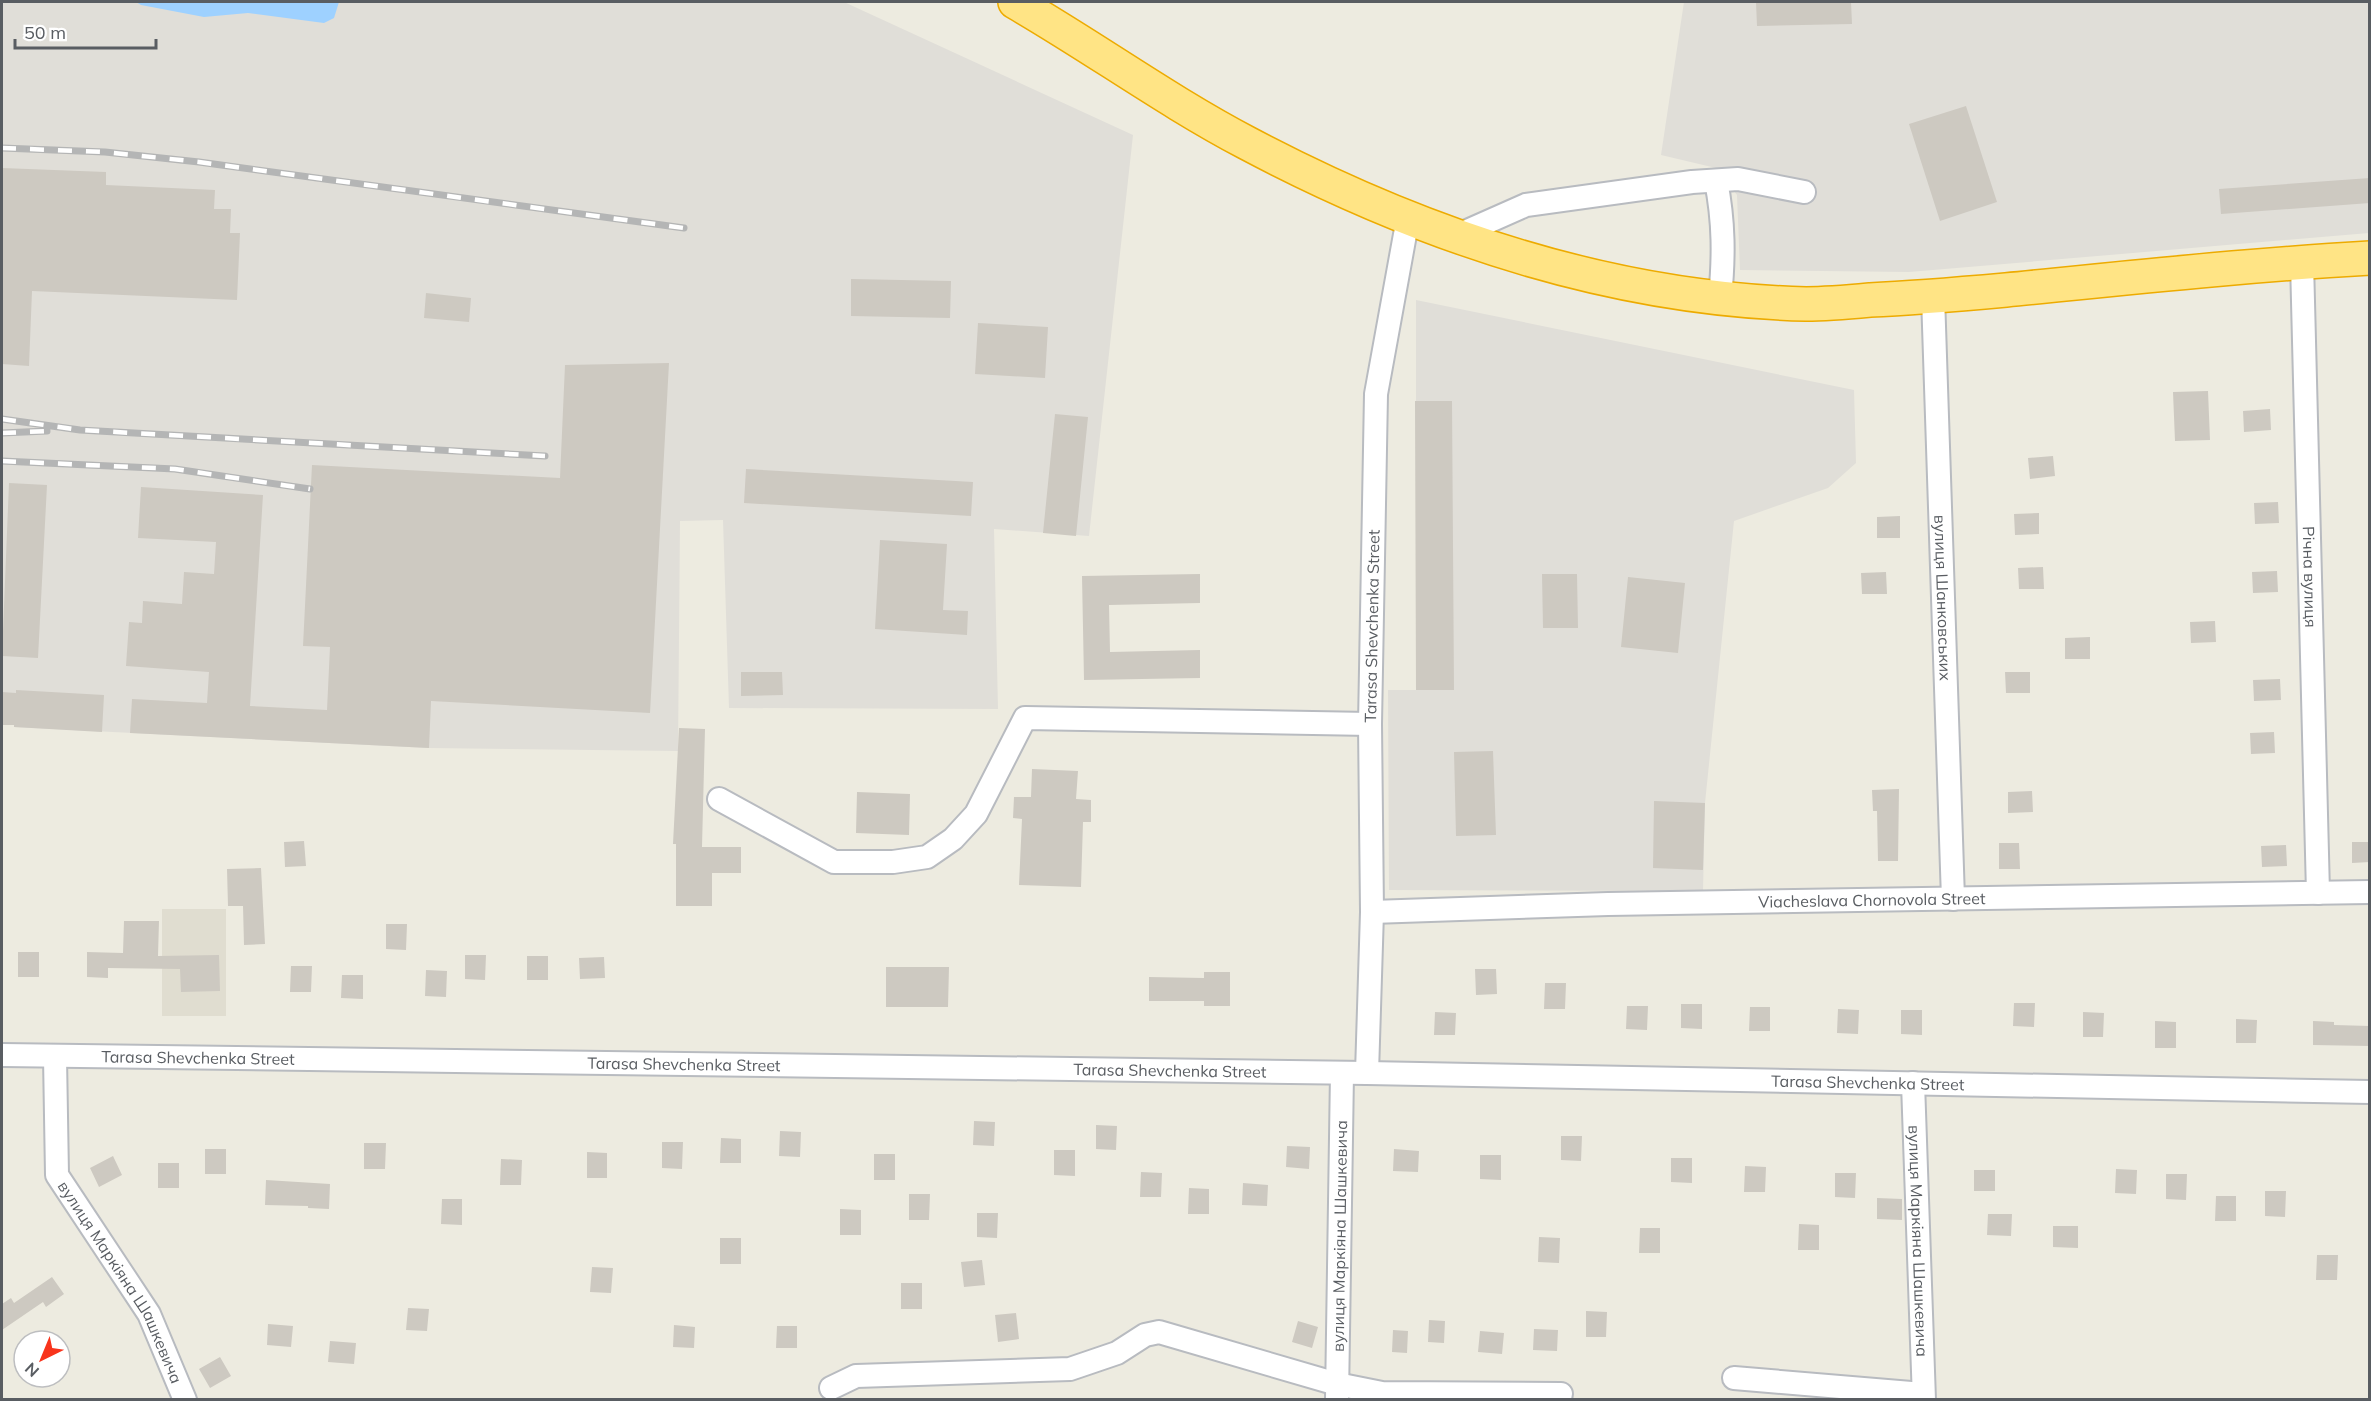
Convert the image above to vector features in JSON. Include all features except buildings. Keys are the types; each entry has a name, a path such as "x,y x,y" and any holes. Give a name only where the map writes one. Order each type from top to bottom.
{"highway":[{"path":"1015,2 1175,102 1247,143 1334,186 1408,218 1491,248 1647,288 1720,298 1810,304 1933,297 2302,262 2370,258"}],"street":[{"path":"1456,236 1526,205 1692,182 1738,179 1804,192"},
{"path":"1716,181 1723,214 1724,255 1720,298"},
{"name":"Tarasa Shevchenka Street","path":"1367,1073 1372,912 1370,724 1376,394 1408,218"},
{"name":"Річна вулиця","path":"2302,262 2318,892"},
{"name":"вулиця Шанковських","path":"1933,297 1953,899"},
{"path":"719,799 834,862 893,862 927,857 953,839 976,814 1025,718 1370,724"},
{"name":"Viacheslava Chornovola Street","path":"1372,912 1608,904 2370,892"},
{"name":"Tarasa Shevchenka Street","path":"2,1055 1367,1073 2370,1092"},
{"name":"вулиця Маркіяна Шашкевича","path":"55,1057 57,1175 149,1314 185,1400"},
{"name":"вулиця Маркіяна Шашкевича","path":"1337,1392 1342,1073"},
{"name":"вулиця Маркіяна Шашкевича","path":"1913,1083 1924,1397"},
{"path":"831,1388 856,1376 1070,1369 1117,1353 1145,1335 1159,1332 1337,1392 1561,1394"},
{"path":"1734,1378 1924,1397"}],"shaded area":[{"path":"2,2 844,2 1133,135 1089,536 994,529 998,709 729,708 723,520 680,521 678,751 429,748 2,725"},
{"path":"1684,2 2369,2 2369,233 1909,272 1740,270 1737,195 1716,168 1661,155"},
{"path":"1416,300 1854,390 1856,463 1828,488 1734,521 1705,803 1703,891 1389,890 1388,690 1416,690"},
{"path":"162,909 226,909 226,1016 162,1016"}],"water":[{"path":"136,2 339,2 334,18 324,23 248,13 204,17 141,5"}],"railway":[{"path":"2,148 105,152 199,162 684,228"},
{"path":"2,419 80,430 545,456"},
{"path":"2,433 47,431"},
{"path":"2,461 175,469 310,489"}]}
